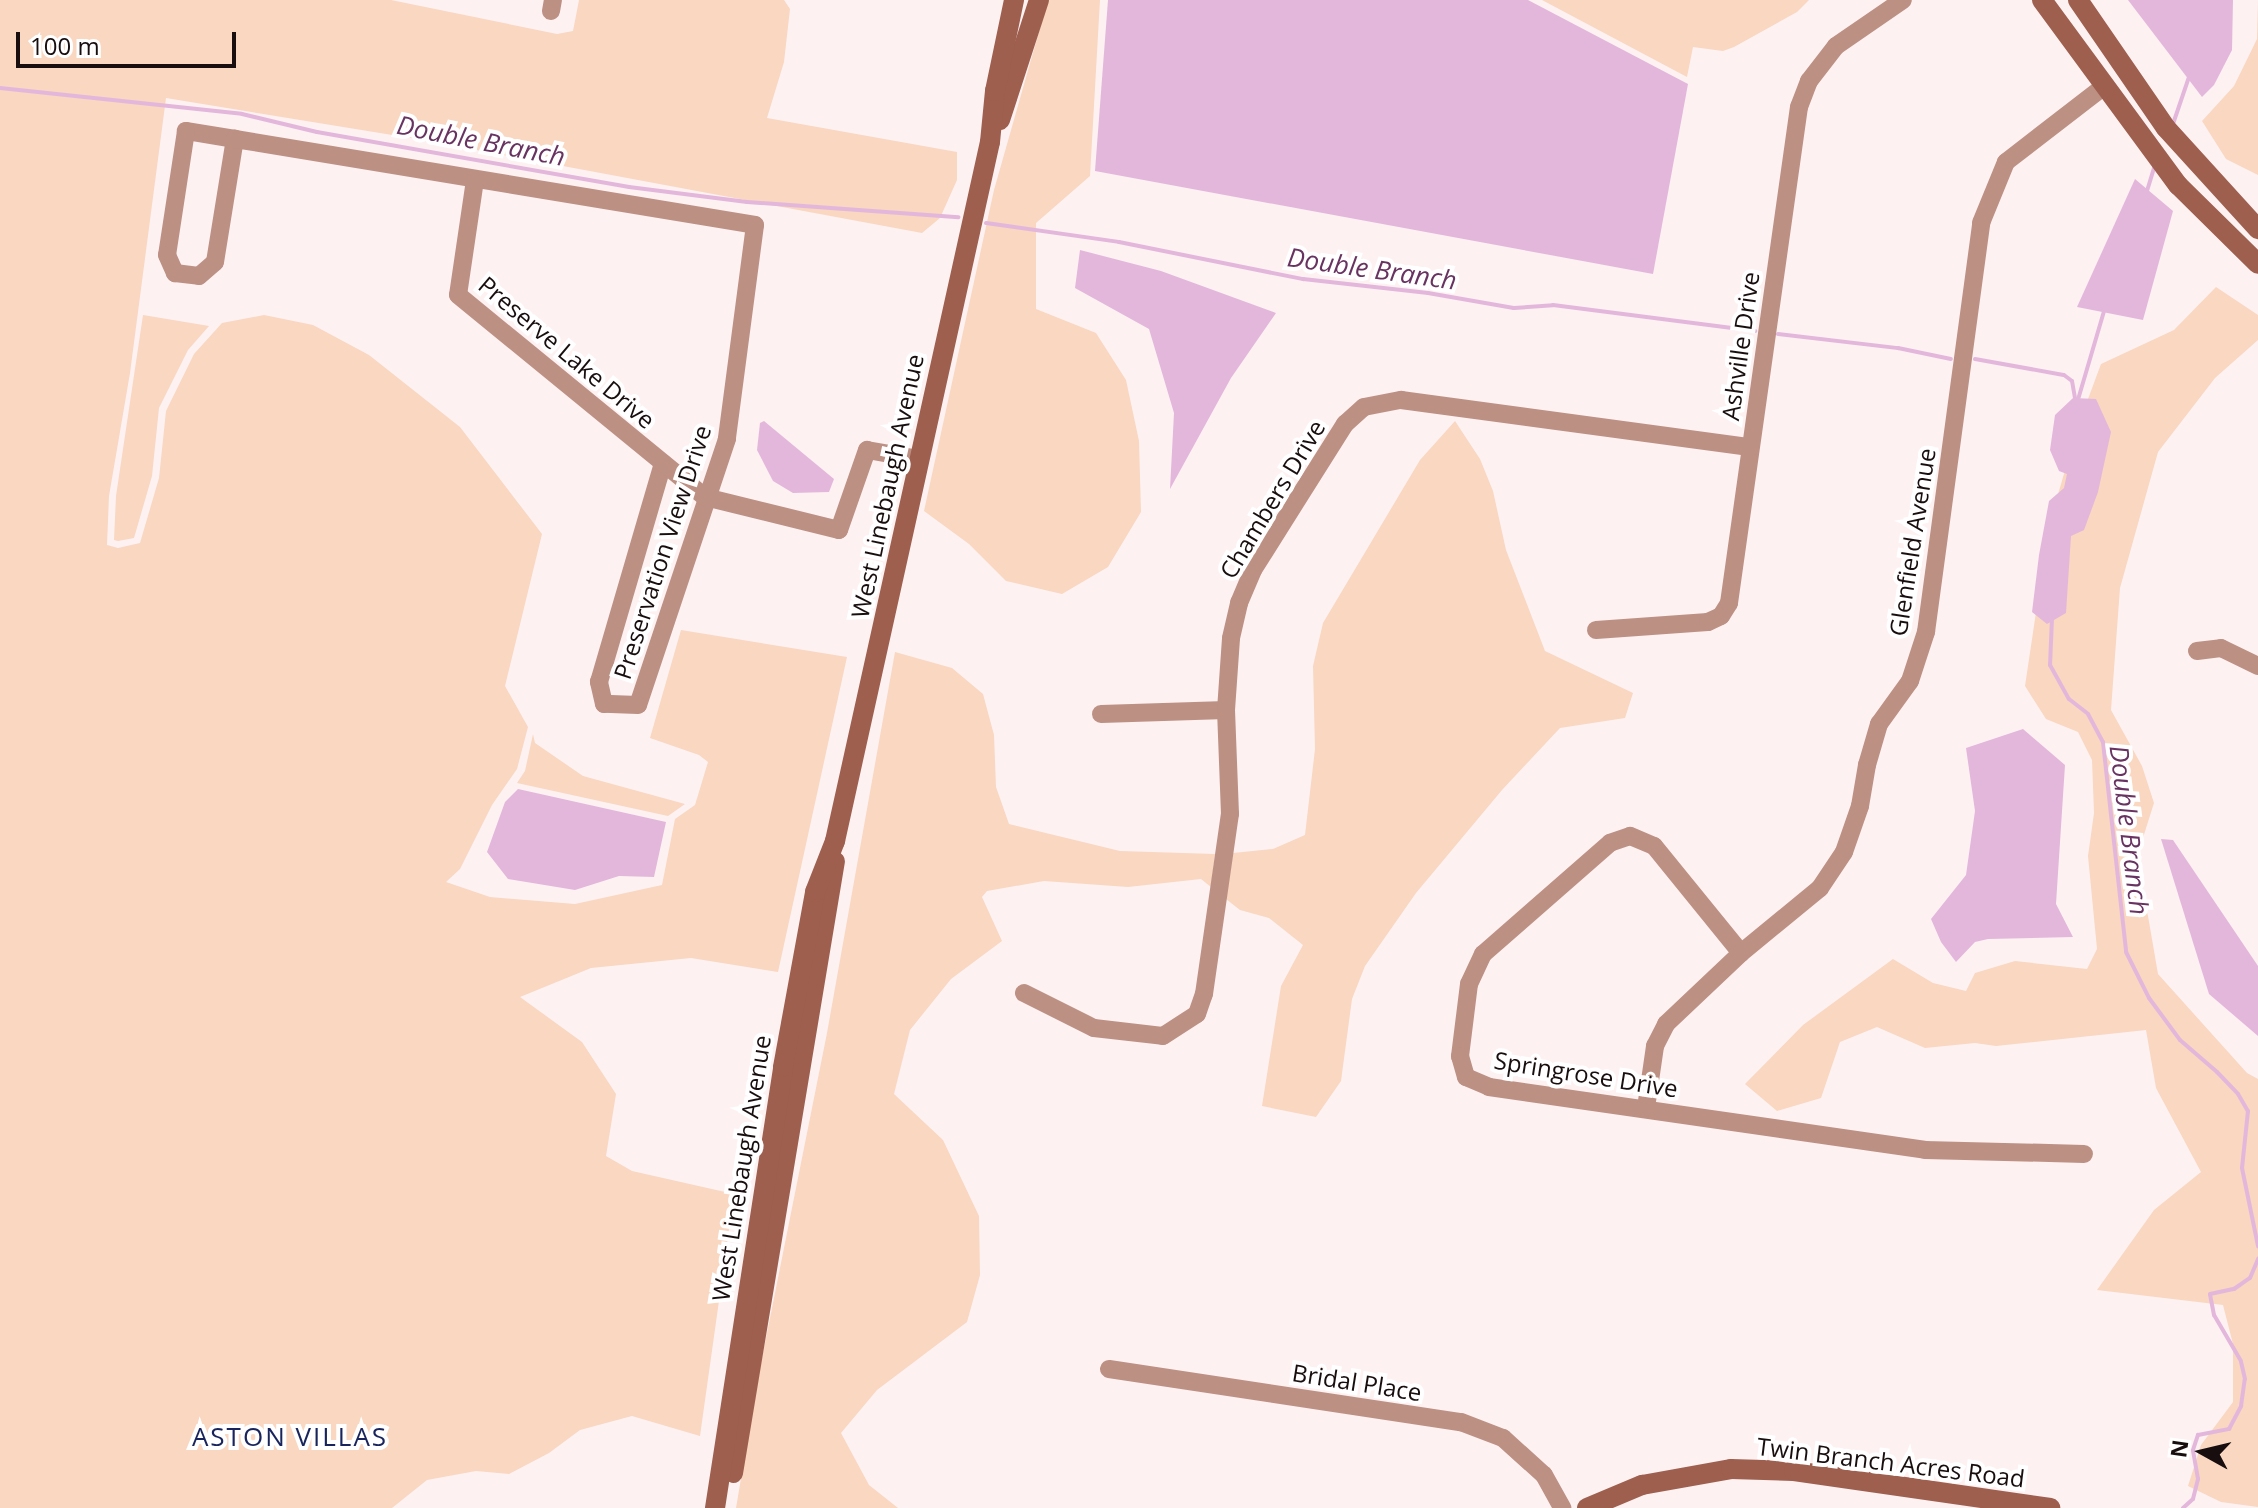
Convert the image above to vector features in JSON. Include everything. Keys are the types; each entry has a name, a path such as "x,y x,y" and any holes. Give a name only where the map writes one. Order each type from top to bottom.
{"main road":[{"name":"West Linebaugh Avenue","path":"715,1508 793,1069 815,892 835,841 990,142 995,91 1014,0"},
{"name":"West Linebaugh Avenue","path":"990,142 1002,115 1039,0"},
{"path":"2042,0 2178,185 2258,264"},
{"path":"2078,0 2166,128 2198,167 2258,229"},
{"path":"2103,87 2128,70"},
{"name":"West Linebaugh Avenue","path":"727,1508 779,1151"},
{"name":"Twin Branch Acres Road","path":"1587,1508 1642,1485 1731,1469 1794,1471 1964,1502 2050,1508"}],"street":[{"name":"Ashville Drive","path":"1596,630 1708,622 1721,616 1729,603 1799,107 1809,81 1836,46 1903,0"},
{"name":"Glenfield Avenue","path":"1646,1108 1655,1046 1666,1024 1741,953 1820,888 1844,852 1860,806 1867,765 1879,724 1910,681 1922,644 1981,223 2006,162 2103,87"},
{"name":"Preservation View Drive","path":"235,139 215,262 199,276 175,273 167,255 186,131 235,139 475,180 755,225 727,439 705,497 638,705 604,704 599,682 663,463"},
{"name":"Preserve Lake Drive","path":"475,180 458,295 705,497 839,530 867,450 919,459"},
{"name":"Chambers Drive","path":"1024,993 1094,1028 1163,1036 1197,1014 1204,994 1230,814 1226,710 1231,638 1249,578 1345,424 1364,407 1401,400 1750,447"},
{"path":"2197,651 2221,648 2258,666"},
{"path":"1101,714 1226,710"},
{"name":"Springrose Drive","path":"1741,953 1654,846 1630,836 1610,843 1483,954 1469,984 1460,1056 1466,1077 1489,1087 1925,1150 2084,1154"},
{"name":"Bridal Place","path":"1109,1369 1461,1422 1503,1438 1544,1475 1562,1508"}],"shaded area":[{"path":"0,0 391,0 557,34 573,31 579,0 784,0 790,9 784,62 767,118 957,152 957,180 940,218 922,233 423,140 166,98 130,373 109,496 107,545 118,548 140,543 159,478 166,411 194,354 222,323 264,315 313,325 369,355 460,427 542,534 505,686 528,727 517,769 492,805 460,869 446,882 490,897 575,904 662,885 675,819 695,805 708,762 699,755 650,738 681,630 847,657 778,972 691,958 591,968 520,997 582,1042 616,1094 606,1156 632,1171 734,1194 700,1436 632,1416 580,1430 549,1453 509,1474 476,1471 427,1480 392,1508 0,1508"},
{"path":"1048,0 1100,0 1090,176 1036,223 1036,309 1096,333 1126,380 1139,441 1141,512 1108,567 1062,594 1006,581 969,544 924,511 994,190"},
{"path":"1108,0 1528,0 1688,84 1653,274 1095,171"},
{"path":"1542,0 1809,0 1797,12 1734,47 1723,51 1693,47 1687,77"},
{"path":"2128,0 2233,0 2232,50 2214,85 2202,97"},
{"path":"2258,0 2258,175 2226,159 2202,121 2234,86 2257,39"},
{"path":"2135,179 2173,211 2143,320 2077,307"},
{"path":"1080,250 1161,271 1276,313 1231,378 1170,489 1174,413 1149,329 1075,288"},
{"path":"2216,287 2258,315 2258,340 2215,378 2158,452 2120,588 2111,710 2142,766 2154,803 2134,866 2148,916 2158,974 2247,1073 2258,1079 2258,1507 2221,1502 2188,1486 2201,1445 2233,1402 2233,1344 2223,1305 2097,1290 2154,1210 2201,1172 2156,1088 2146,1030 1996,1046 1975,1043 1925,1048 1877,1027 1840,1042 1821,1098 1777,1111 1745,1084 1803,1025 1893,959 1933,983 1966,991 1975,973 2015,961 2087,969 2097,949 2088,856 2094,813 2092,760 2078,732 2046,719 2025,686 2049,525 2078,426 2101,364 2174,330"},
{"path":"143,315 209,326 188,350 159,408 152,476 134,538 118,541 114,540 116,496"},
{"path":"2073,398 2096,399 2111,432 2098,492 2084,530 2071,536 2066,613 2047,624 2032,612 2039,555 2049,501 2064,488 2067,474 2059,471 2050,450 2055,415"},
{"path":"764,421 834,479 829,492 793,493 773,481 757,450 760,423"},
{"path":"1455,421 1480,459 1493,491 1506,550 1545,651 1633,693 1625,718 1560,728 1502,790 1416,893 1365,966 1352,999 1341,1081 1316,1117 1262,1106 1281,986 1303,945 1269,918 1240,910 1226,899 1233,853 1273,849 1305,835 1315,749 1313,666 1323,623 1420,460"},
{"path":"895,652 952,668 983,694 994,735 996,787 1009,824 1120,851 1215,854 1211,887 1201,879 1128,887 1044,881 987,891 982,897 1002,941 951,979 910,1030 894,1094 943,1140 979,1216 980,1275 967,1322 877,1390 841,1433 869,1485 898,1508 736,1508 758,1378 827,1033"},
{"path":"2023,729 2065,765 2056,904 2073,937 1988,939 1975,942 1956,962 1941,942 1931,919 1966,875 1975,811 1966,748"},
{"path":"533,734 535,743 583,776 685,804 668,816 517,783 525,771"},
{"path":"518,789 666,822 654,877 619,876 575,890 508,879 487,852 505,802"},
{"path":"2161,839 2173,840 2258,966 2258,1036 2209,994"}],"waterway":[{"path":"2173,124 2189,77"},
{"name":"Double Branch","path":"0,88 242,114 317,132 629,187 747,202 958,217"},
{"path":"2147,191 2155,165"},
{"name":"Double Branch","path":"986,223 1119,242 1303,279 1428,293 1514,308 1553,305 1755,331"},
{"name":"Double Branch","path":"2077,403 2105,308"},
{"name":"Double Branch","path":"1778,334 1898,348 1951,359"},
{"name":"Double Branch","path":"1975,359 2064,375 2072,381 2076,404"},
{"name":"Double Branch","path":"2052,618 2050,665 2069,699 2088,714 2103,742 2126,952 2149,998 2180,1040 2217,1072 2238,1094 2248,1111 2242,1168 2258,1246"},
{"name":"Double Branch","path":"2183,1508 2193,1499 2198,1479 2193,1450 2198,1435 2229,1429 2241,1406 2245,1379 2241,1361 2214,1315 2210,1294 2234,1289 2250,1278 2258,1259"}],"district":[{"name":"ASTON VILLAS","path":"290,1437"}]}
